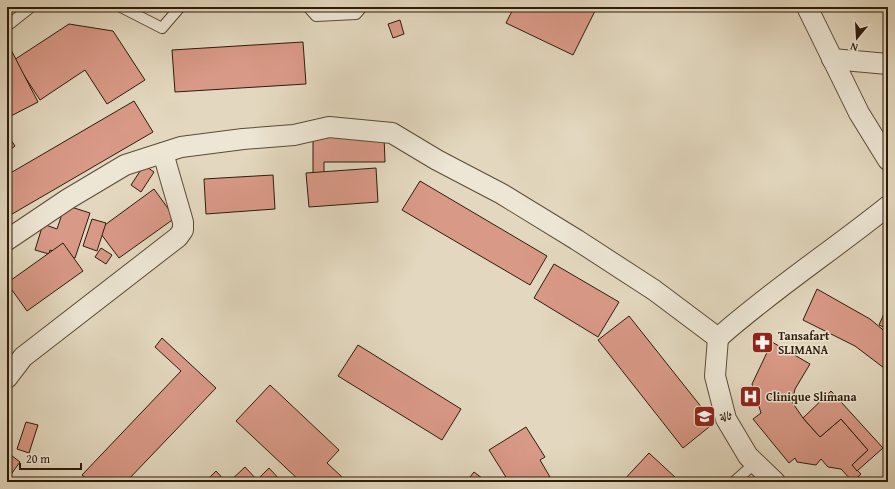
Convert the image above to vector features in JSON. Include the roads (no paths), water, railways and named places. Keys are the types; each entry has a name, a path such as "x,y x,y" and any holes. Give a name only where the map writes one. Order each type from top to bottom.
{"street":[{"path":"807,7 859,113 888,160"},
{"path":"832,59 888,64"},
{"path":"7,240 68,199 125,165 181,147 243,139 294,135 328,127 392,133 437,160 502,194 577,240 654,290 718,338"},
{"path":"7,378 23,357 178,237 183,230 183,222 163,153"},
{"path":"775,482 748,456 726,419 715,376 718,338 757,304 842,242 888,206"}],"lane":[{"path":"7,26 31,7"},
{"path":"121,7 162,28 180,7"},
{"path":"308,7 316,16 356,14 362,7"},
{"path":"734,482 755,463"}],"place":[{"name":"Tansafart SLIMANA","path":"762,343"},
{"name":"Clinique Slimana","path":"751,397"},
{"name":"ثالة","path":"705,416"}]}
